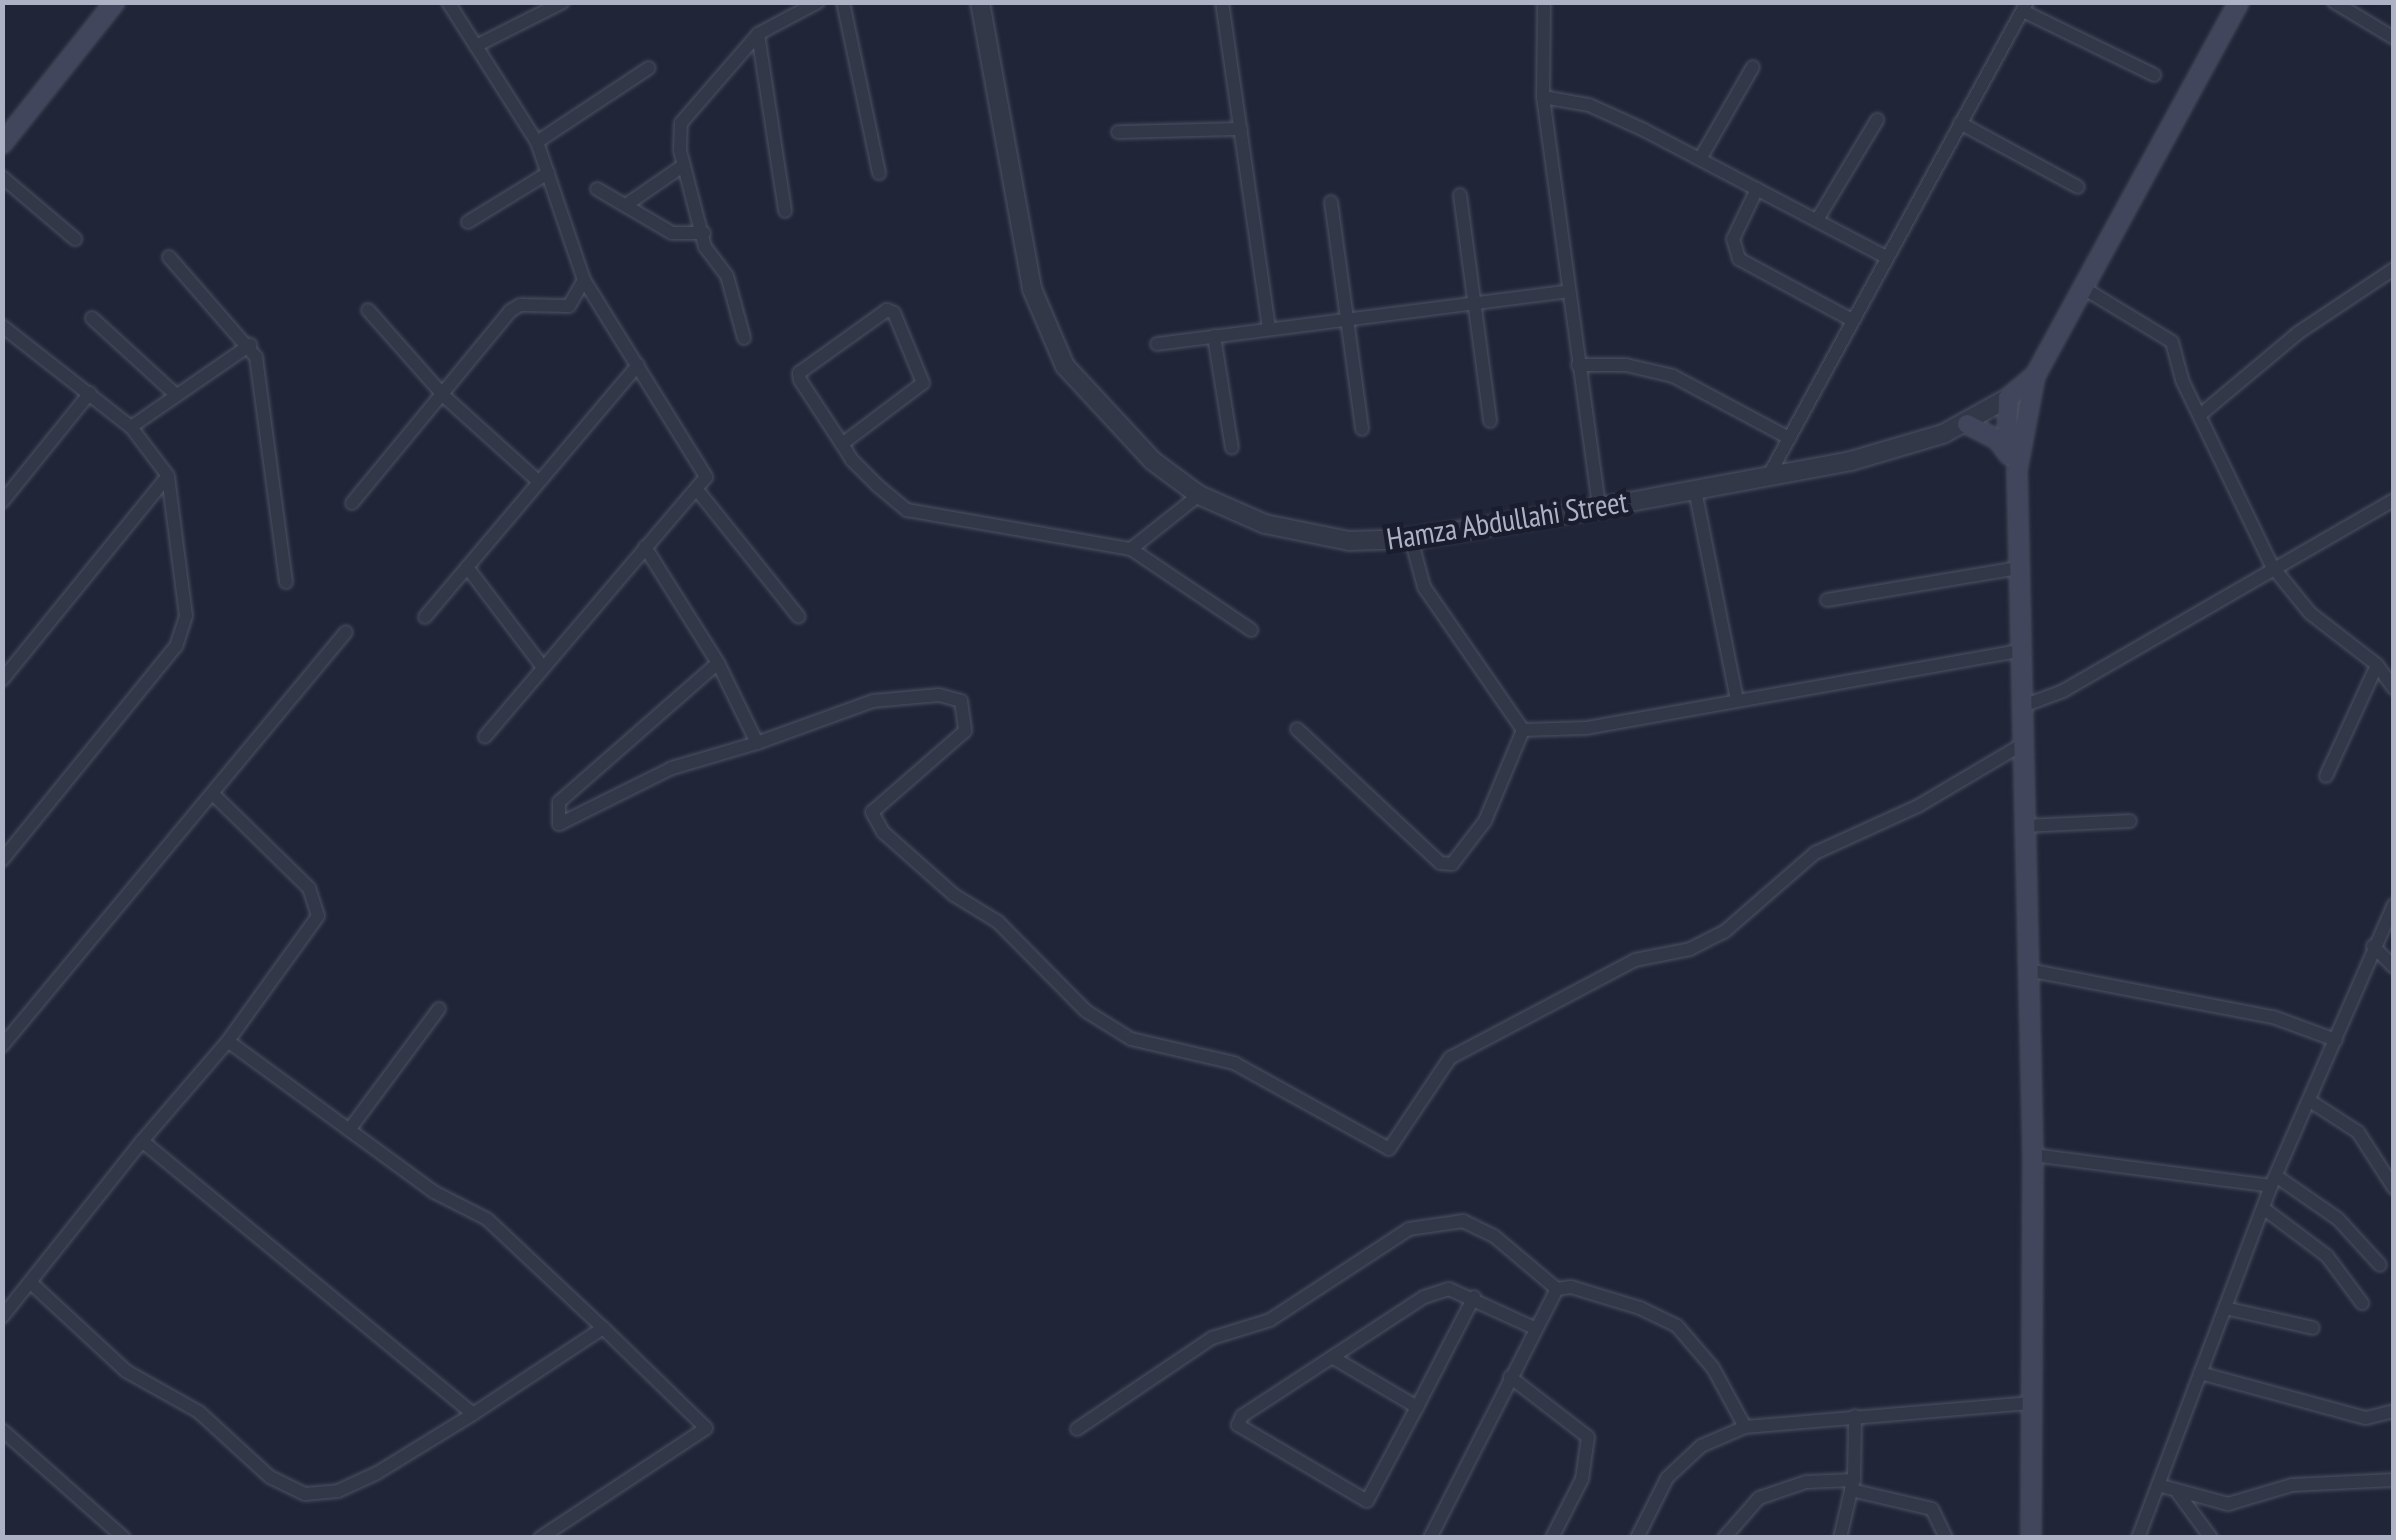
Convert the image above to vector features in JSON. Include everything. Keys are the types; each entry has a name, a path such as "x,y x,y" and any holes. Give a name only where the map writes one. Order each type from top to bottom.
{"main road":[{"path":"2,144 115,2"},
{"path":"2031,1538 2033,1155 2017,470 2024,418 2034,376 2239,2"},
{"path":"2006,450 2008,398 2034,376"},
{"path":"2008,398 2024,418"},
{"path":"1967,424 2006,450 2017,470"}],"street":[{"path":"448,2 537,142 584,280 704,468 698,491 645,547 485,737"},
{"path":"476,46 563,2"},
{"path":"744,338 727,276 705,247 684,165 684,112 758,34 818,2"},
{"path":"843,2 879,173"},
{"name":"Hamza Abdullahi Street","path":"980,2 1032,289 1045,330 1065,366 1108,418 1200,494 1265,524 1320,538 1411,539 1599,508 1851,461 1967,424 2008,398"},
{"path":"1222,2 1269,330"},
{"path":"1544,2 1543,97 1599,508"},
{"path":"2334,2 2394,38"},
{"path":"1769,475 2025,7 2154,75"},
{"path":"758,34 785,211"},
{"path":"1700,159 1754,66"},
{"path":"537,142 649,68"},
{"path":"1543,97 1589,105 1886,257"},
{"path":"1817,220 1877,120"},
{"path":"1960,124 2078,188"},
{"path":"1118,132 1240,129"},
{"path":"626,205 684,165"},
{"path":"468,222 548,172"},
{"path":"2,177 75,239"},
{"path":"596,188 672,233 704,233"},
{"path":"1757,189 1733,239 1739,259 1852,320"},
{"path":"1460,195 1490,421"},
{"path":"1331,202 1362,428"},
{"path":"169,257 250,345 260,372 286,582"},
{"path":"2200,415 2298,333 2394,269"},
{"path":"352,502 444,398 510,311 520,305 569,306 584,280"},
{"path":"2085,288 2163,332 2272,566 2310,613 2377,665 2394,688"},
{"path":"1157,344 1568,291"},
{"path":"368,310 444,398 537,480"},
{"path":"842,444 923,383 894,313 887,310 800,374 842,444 907,510 1131,550 1251,630"},
{"path":"92,318 176,394"},
{"path":"2,326 132,427 168,476 184,591 182,633 2,860"},
{"path":"1214,336 1232,448"},
{"path":"132,427 250,345"},
{"path":"424,617 638,364"},
{"path":"1578,365 1626,364 1673,376 1789,438"},
{"path":"2,502 90,392"},
{"path":"2,680 168,476"},
{"path":"1694,490 1736,700"},
{"path":"698,491 799,616"},
{"path":"1131,550 1200,494"},
{"path":"2023,706 2063,690 2272,566 2394,500"},
{"path":"1411,539 1424,587 1524,730"},
{"path":"645,547 718,662 757,743"},
{"path":"467,568 542,666"},
{"path":"1828,600 2018,568"},
{"path":"2,1046 215,796 346,632"},
{"path":"1524,730 1586,728 2020,651"},
{"path":"718,662 559,802 560,824 672,768 757,743 873,701 939,695 961,701 965,731 872,812 883,832 954,895 998,922 1086,1012 1131,1039 1234,1063 1388,1149 1450,1058 1635,960 1690,949 1724,932 1814,852 1918,806 2023,744"},
{"path":"2326,776 2377,665"},
{"path":"1297,729 1440,863 1452,864 1485,821 1524,730"},
{"path":"2,1317 142,1141 228,1041 301,947 318,916 309,888 215,796"},
{"path":"2025,826 2130,820"},
{"path":"2138,1538 2263,1208 2394,905"},
{"path":"2374,946 2394,967"},
{"path":"2028,970 2273,1017 2336,1040"},
{"path":"349,1130 439,1009"},
{"path":"228,1041 458,1209 487,1218 706,1428 540,1538"},
{"path":"2310,1102 2358,1132 2394,1188"},
{"path":"142,1141 473,1414"},
{"path":"2033,1155 2274,1181 2338,1219 2380,1265"},
{"path":"2263,1208 2327,1256 2362,1303"},
{"path":"1077,1430 1198,1347 1232,1328 1270,1320 1408,1229 1463,1221 1494,1236 1557,1289 1571,1287 1640,1308 1676,1326 1713,1368 1745,1427"},
{"path":"30,1282 126,1371 199,1412 270,1477 305,1494 338,1492 364,1479 473,1414 603,1328"},
{"path":"1474,1297 1366,1501 1238,1425 1242,1416 1424,1298 1449,1289 1474,1297 1534,1328"},
{"path":"1430,1538 1557,1289"},
{"path":"2225,1308 2313,1328"},
{"path":"1332,1358 1417,1407"},
{"path":"2200,1373 2366,1418 2394,1411"},
{"path":"1510,1377 1588,1437 1582,1479 1552,1538"},
{"path":"1637,1538 1667,1478 1700,1446 1745,1427 2033,1403"},
{"path":"1840,1538 1853,1485 1855,1416"},
{"path":"2,1430 124,1538"},
{"path":"2158,1485 2228,1504 2292,1484 2394,1480"},
{"path":"1724,1538 1759,1498 1806,1482 1853,1485 1932,1509 1946,1538"},
{"path":"2178,1492 2211,1538"}]}
